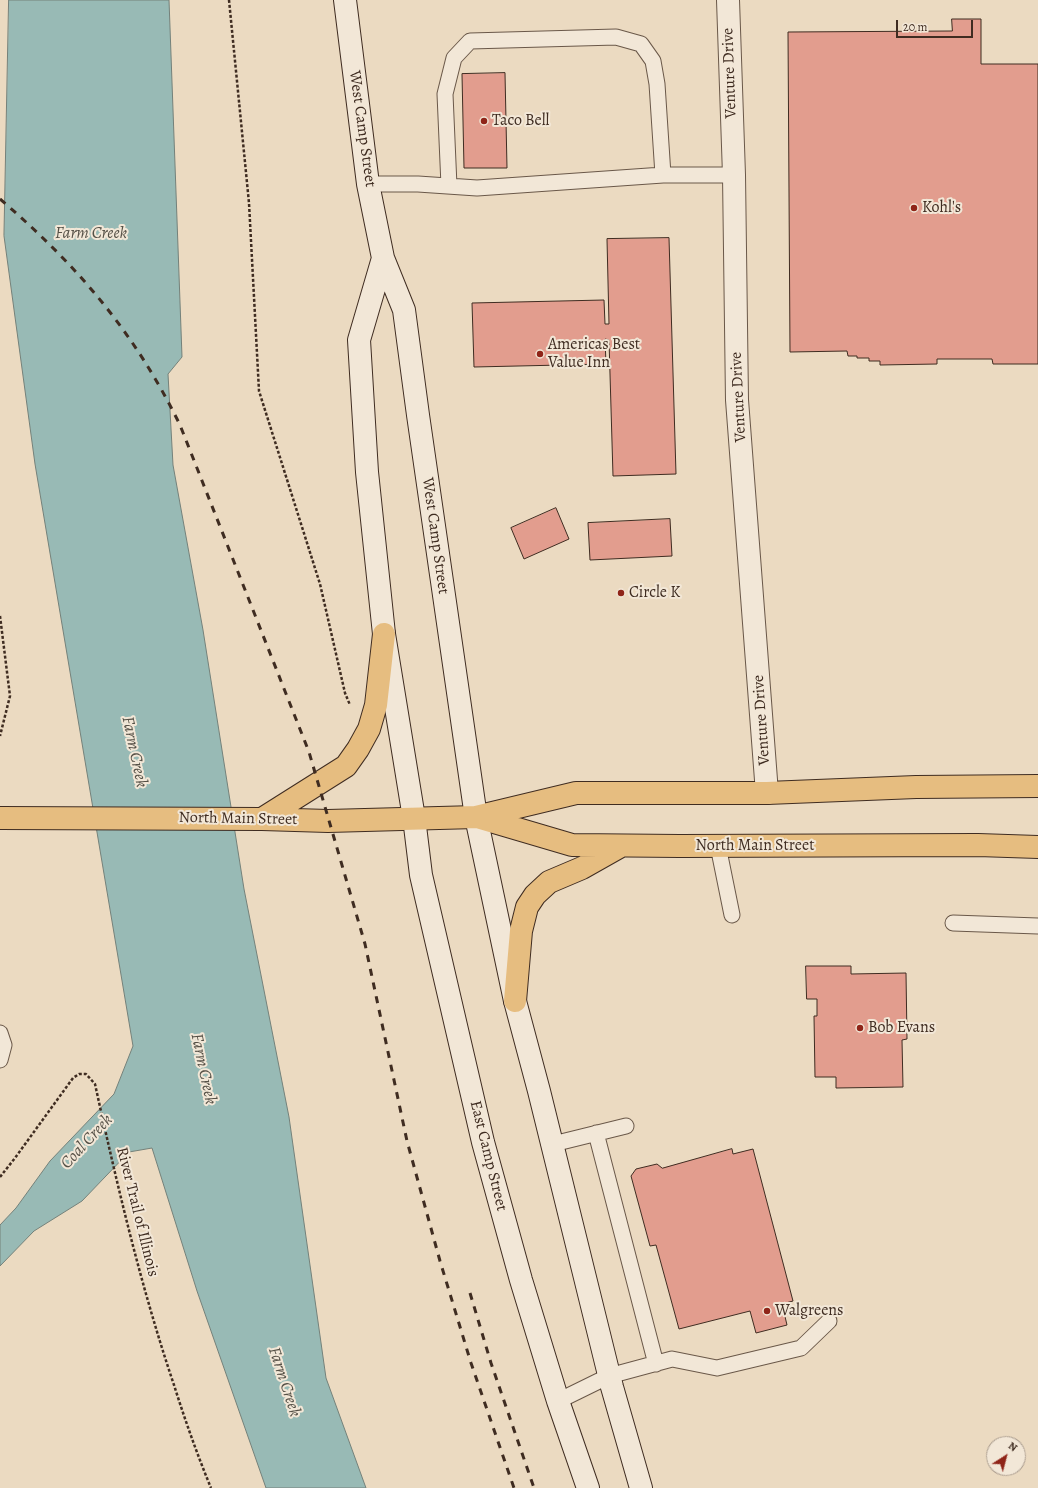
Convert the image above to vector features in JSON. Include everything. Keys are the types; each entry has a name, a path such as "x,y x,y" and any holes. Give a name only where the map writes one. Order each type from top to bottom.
{"main road":[{"name":"West Camp Street","path":"345,0 368,184 383,258 404,310 476,817"},
{"name":"Venture Drive","path":"728,0 734,176 737,400 767,793"},
{"name":"West Camp Street","path":"383,258 359,340 367,472 384,634 414,818"},
{"path":"262,819 346,766 358,749 369,729 376,705 384,634"},
{"name":"North Main Street","path":"0,818 262,819 328,821 476,817 576,793 767,793 916,787 1038,786"},
{"name":"North Main Street","path":"476,817 572,845 978,845 1038,847"},
{"path":"476,817 515,1001 553,1144 609,1376 641,1488"},
{"name":"East Camp Street","path":"414,818 421,875 483,1142 521,1280 558,1401 588,1488"},
{"path":"515,1001 521,931 526,907 535,895 549,882 582,868 622,846"}],"lane":[{"path":"449,186 445,94 454,58 470,41 616,37 641,44 653,61 657,84 663,175"},
{"path":"368,184 477,188 663,175 734,176"},
{"path":"718,846 732,915"},
{"path":"953,923 1038,926"},
{"path":"0,1033 4,1045 0,1060"},
{"path":"553,1144 626,1126"},
{"path":"596,1134 656,1364"},
{"path":"558,1401 609,1376 672,1359 717,1368 801,1348 829,1321"}],"path":[{"path":"229,0 249,203 258,391 320,584 345,693 353,711"},
{"path":"0,616 10,696 0,736"},
{"name":"River Trail of Illinois","path":"0,1177 16,1158 73,1078 79,1074 86,1074 95,1084 115,1179 156,1333 198,1457 211,1488"}],"water":[{"name":"Farm Creek","path":"9,0 169,0 182,357 168,374 173,465 203,630 244,889 289,1117 326,1378 366,1488 266,1488 197,1291 152,1148 129,1152 82,1201 34,1231 0,1266 0,1225 16,1208 50,1161 114,1094 133,1046 35,464 4,236"}],"building":[{"name":"Kohl's","path":"952,19 981,19 981,64 1038,64 1038,364 993,364 992,359 937,359 937,364 880,365 880,361 869,361 869,358 848,356 847,351 790,352 788,32 952,31"},
{"name":"Taco Bell","path":"505,73 507,168 464,168 462,74"},
{"name":"Americas Best Value Inn","path":"669,238 676,474 613,476 609,340 605,339 606,364 474,367 472,303 604,300 605,324 609,324 607,239"},
{"path":"556,508 569,539 524,559 511,528"},
{"path":"670,519 672,556 590,560 588,523"},
{"name":"Bob Evans","path":"806,966 851,966 851,974 906,973 907,1039 902,1040 903,1087 836,1088 836,1077 815,1077 814,1016 817,1016 817,999 807,999"},
{"name":"Walgreens","path":"732,1149 733,1154 753,1149 793,1301 782,1304 787,1325 756,1333 750,1311 679,1329 656,1245 650,1246 631,1176 636,1169 657,1164 662,1168"}],"railway":[{"path":"0,199 55,250 102,303 144,360 180,425 309,752 365,944 407,1141 440,1261 471,1363 514,1488"},
{"path":"470,1293 491,1363 534,1488"}],"place":[{"name":"Taco Bell","path":"484,121"},
{"name":"Kohl's","path":"914,208"},
{"name":"Americas Best Value Inn","path":"540,354"},
{"name":"Circle K","path":"621,593"},
{"name":"Bob Evans","path":"860,1028"},
{"name":"Walgreens","path":"767,1311"}],"water label":[{"name":"Coal Creek","path":"87,1142"}]}
